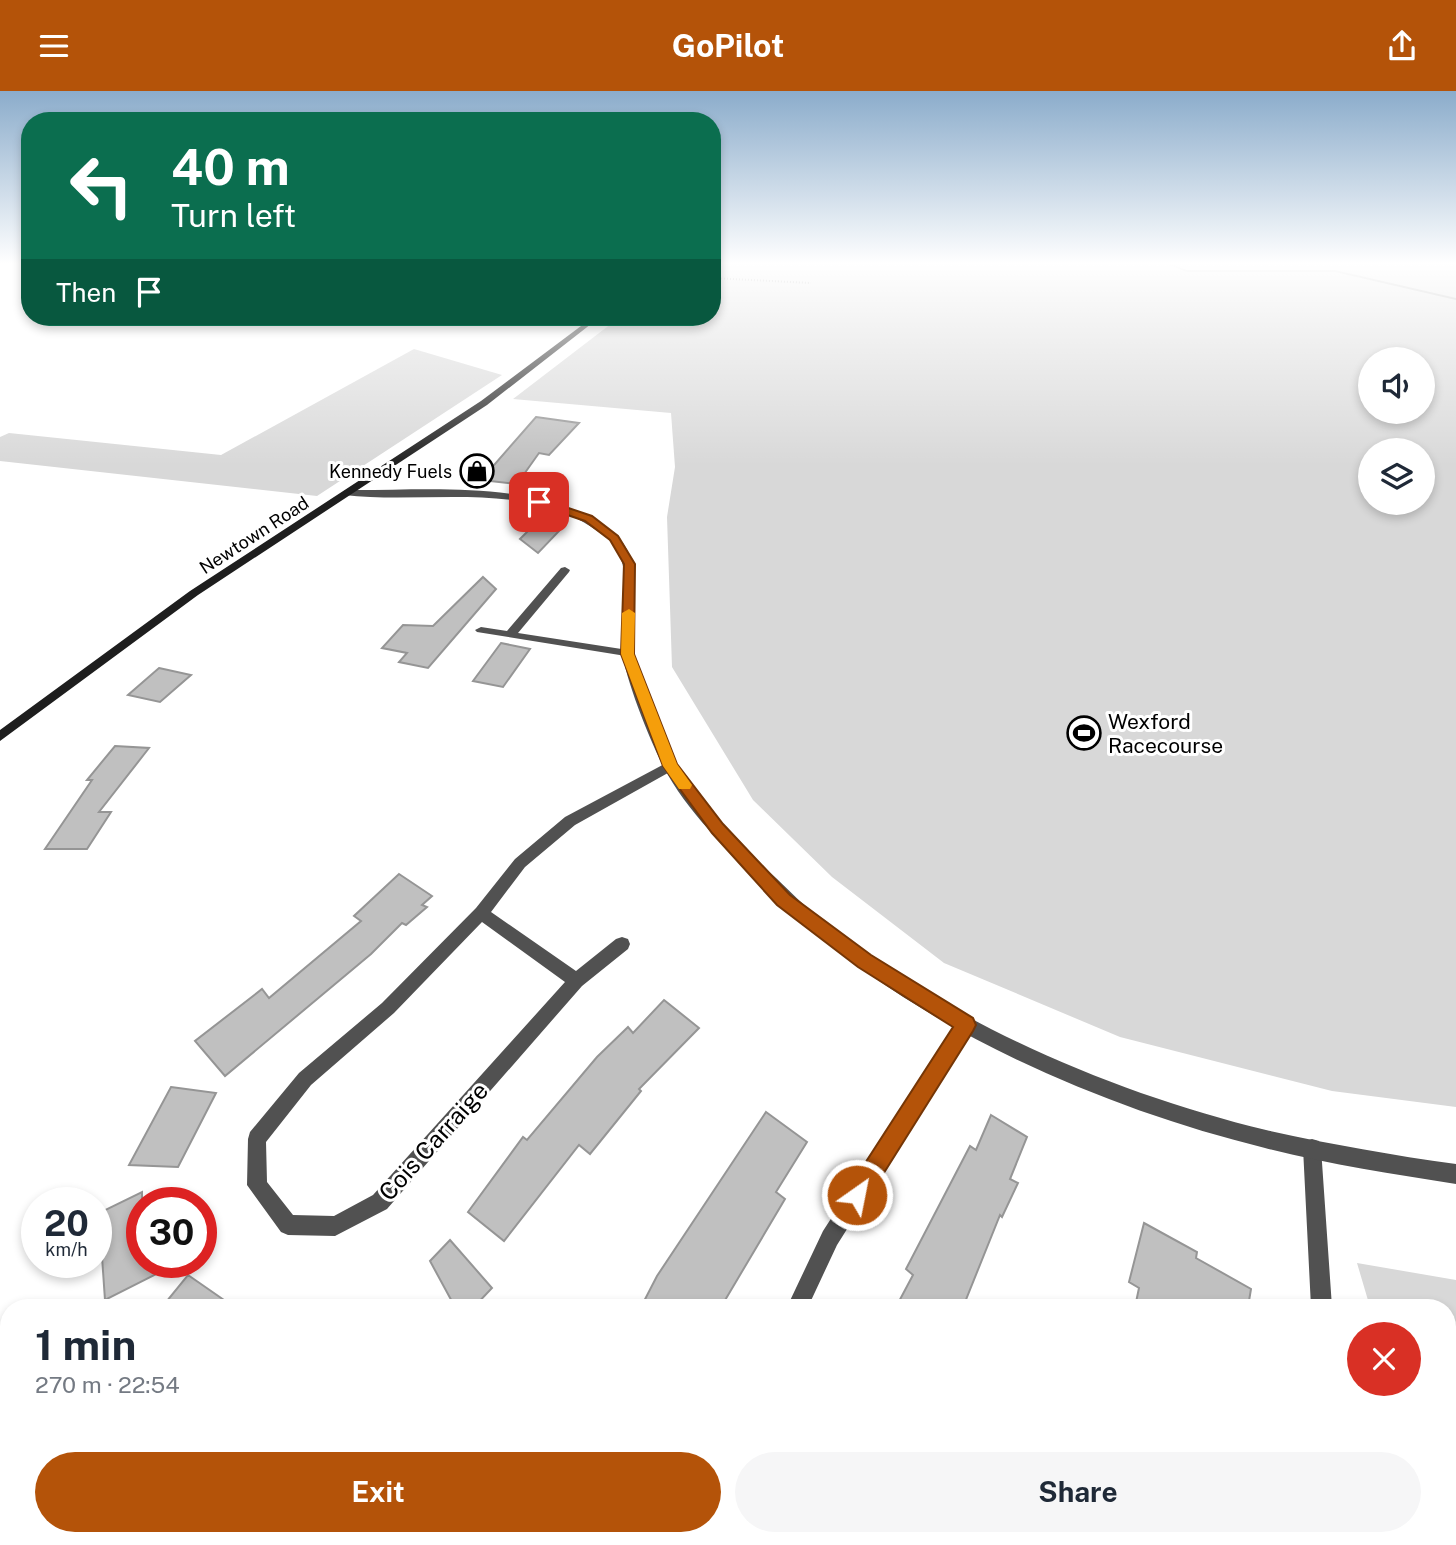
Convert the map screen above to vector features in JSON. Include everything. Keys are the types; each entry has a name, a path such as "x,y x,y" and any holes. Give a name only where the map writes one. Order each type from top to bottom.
{"main road":[{"name":"Newtown Road","path":"0,737 194,593 484,404 579,331"}],"street":[{"path":"347,493 519,497 559,506 589,519 614,538 630,564 628,654 670,766 717,829 783,900 864,961 966,1025 1097,1085 1240,1133 1397,1167 1456,1174"},
{"path":"510,635 565,570"},
{"path":"481,630 628,654"},
{"name":"Cois Carraige","path":"622,944 576,981 380,1202 335,1226 288,1225 257,1185 257,1139 305,1079 388,1008 481,913 520,863 570,821 670,766"},
{"path":"481,913 576,981"},
{"path":"801,1299 830,1238 966,1025"},
{"path":"1312,1148 1321,1299"}],"shaded area":[{"name":"Wexford Racecourse","path":"602,331 1456,331 1456,1107 1332,1091 1120,1037 944,963 832,877 753,800 672,667 667,517 675,467 671,413 513,399"},
{"path":"414,349 502,375 317,496 0,461 0,437 9,433 221,455"},
{"path":"1357,1263 1456,1280 1456,1299 1368,1299"}],"building":[{"path":"536,417 579,423 549,455 539,453 517,484 481,480"},
{"path":"534,525 560,530 538,553 520,539"},
{"path":"483,577 496,589 428,668 399,662 407,653 382,648 403,625 433,626"},
{"path":"501,643 530,649 503,687 473,681"},
{"path":"159,668 191,675 160,702 128,695"},
{"path":"115,746 149,748 99,812 111,812 87,849 45,849 92,780 87,780"},
{"path":"399,874 432,896 422,905 427,907 406,925 402,923 371,954 225,1076 195,1041 262,989 269,998 361,921 354,916"},
{"path":"664,1000 699,1028 639,1089 641,1091 590,1154 579,1145 504,1241 468,1212 523,1137 527,1140 597,1057 628,1027 633,1033"},
{"path":"171,1087 216,1093 178,1167 129,1165"},
{"path":"766,1112 807,1142 776,1192 785,1199 726,1299 645,1299 657,1276"},
{"path":"991,1115 1027,1137 1010,1179 1018,1183 1002,1217 1000,1215 966,1299 900,1299 913,1275 906,1269 970,1146 976,1150"},
{"path":"126,1200 126,1278 148,1278 105,1299 103,1278 112,1278 112,1207"},
{"path":"1144,1223 1197,1252 1196,1258 1251,1289 1249,1299 1137,1299 1139,1288 1129,1282"},
{"path":"450,1240 492,1288 482,1299 451,1299 430,1261"},
{"path":"186,1278 192,1278 222,1299 168,1299"}],"slow traffic":[{"path":"629,613 628,654 670,766 685,785"}],"place":[{"name":"Kennedy Fuels","path":"477,471"},
{"name":"Wexford Racecourse","path":"1084,733"}],"route":[{"path":"539,502 559,506 589,519 614,538 630,564 628,654 670,766 717,829 783,900 864,961 966,1025 857,1195"}]}
